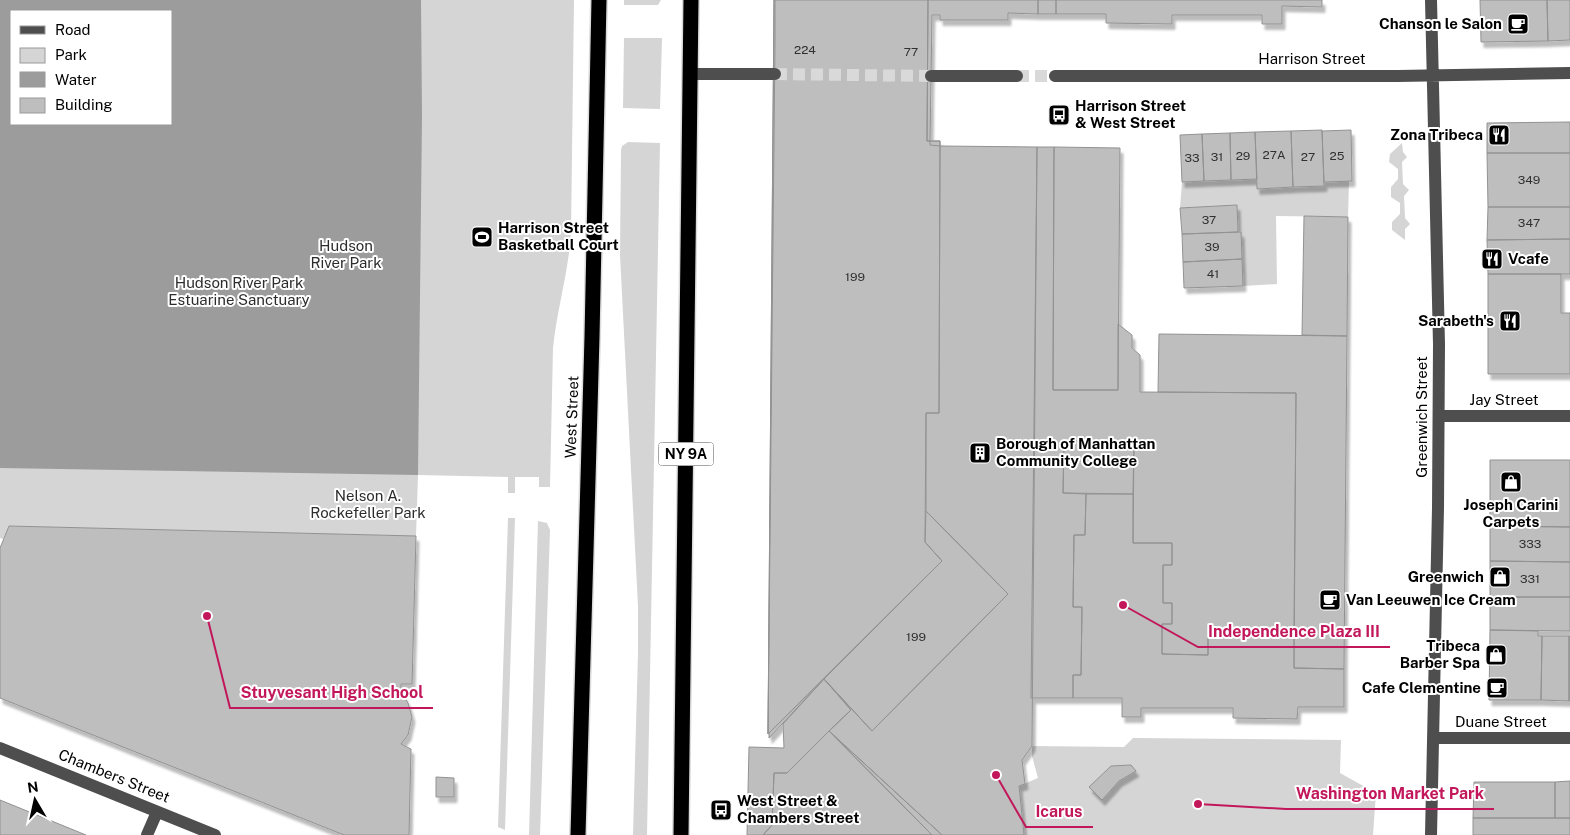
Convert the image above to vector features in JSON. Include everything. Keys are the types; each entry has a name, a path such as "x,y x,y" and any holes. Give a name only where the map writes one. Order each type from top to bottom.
{"highway":[{"name":"West Street","path":"578,835 599,0"},
{"name":"NY 9A","path":"681,835 691,0"}],"street":[{"name":"Greenwich Street","path":"1430,835 1439,416 1432,0"},
{"path":"690,74 775,74"},
{"name":"Harrison Street","path":"1055,76 1570,74"},
{"path":"931,76 1017,76"},
{"name":"Jay Street","path":"1439,416 1570,416"},
{"name":"Duane Street","path":"1433,738 1570,738"},
{"name":"Chambers Street","path":"0,748 215,835"},
{"path":"147,835 157,812"}],"green space":[{"name":"Hudson River Park","path":"0,0 574,0 571,231 568,261 553,348 550,487 539,487 539,477 515,477 515,493 508,493 508,477 418,475 416,536 9,526 3,539 0,538"},
{"path":"624,0 661,0 658,5 624,5"},
{"path":"624,38 662,38 660,109 623,108"},
{"path":"628,142 660,143 647,835 633,835 638,606 620,255 621,150 622,146"},
{"path":"1402,143 1403,152 1407,157 1402,162 1403,184 1409,190 1404,196 1405,218 1410,224 1405,229 1405,240 1392,230 1392,222 1400,214 1400,203 1391,197 1391,187 1398,179 1398,169 1389,162 1390,154"},
{"path":"1257,179 1258,189 1324,186 1324,182 1349,181 1348,217 1276,216 1277,284 1243,286 1241,232 1238,232 1237,205 1180,208 1182,182"},
{"path":"508,518 515,518 505,830 498,827"},
{"path":"538,521 547,523 550,530 540,835 529,835"},
{"path":"1133,738 1341,740 1340,773 1376,793 1373,835 1024,835 1019,786 1038,778 1032,756 1032,746 1124,747"}],"water":[{"name":"Hudson River Park","path":"0,0 421,0 422,116 418,475 0,468"}],"building":[{"path":"774,0 775,41 768,734"},
{"path":"774,0 928,0 927,141 940,141 939,413 926,413 925,542 942,561 768,734"},
{"path":"928,0 1038,0 1038,14 1008,13 1008,20 940,20 940,15 932,15 930,141 927,141"},
{"path":"1038,0 1056,0 1056,14 1038,14"},
{"path":"1056,0 1322,0 1322,7 1282,6 1282,24 1262,24 1262,15 1172,15 1172,24 1106,23 1106,14 1056,14"},
{"path":"1480,0 1547,0 1548,41 1481,42"},
{"path":"1547,0 1570,0 1570,40 1548,41"},
{"path":"1570,122 1570,153 1487,153 1487,123"},
{"path":"1322,130 1324,186 1293,187 1291,131"},
{"path":"1351,130 1352,181 1324,182 1322,131"},
{"path":"1291,131 1293,187 1257,189 1255,132"},
{"path":"1255,132 1257,179 1231,180 1230,133"},
{"path":"1230,133 1231,180 1204,181 1202,134"},
{"path":"1202,134 1204,181 1182,182 1180,135"},
{"path":"930,141 940,141 940,146 930,145"},
{"name":"Borough of Manhattan Community College","path":"940,146 1037,147 1032,746 1022,760 1025,784 1019,786 1024,835 942,835 829,731 851,710 824,679 872,731 1008,594 926,511 926,413 939,413"},
{"path":"1037,147 1054,147 1053,390 1118,390 1118,324 1132,335 1132,348 1140,355 1140,392 1296,393 1294,629 1273,629 1273,637 1208,637 1208,655 1162,654 1162,624 1172,624 1172,603 1163,603 1163,565 1172,565 1172,543 1133,543 1134,442 1064,441 1063,493 1086,494 1085,535 1074,535 1073,607 1082,607 1081,675 1073,675 1073,698 1031,698"},
{"path":"1054,147 1120,148 1118,390 1053,390"},
{"path":"1487,153 1570,153 1570,207 1488,207"},
{"path":"1237,205 1238,232 1182,234 1180,208"},
{"path":"1488,207 1570,207 1570,239 1487,240"},
{"path":"1304,216 1348,217 1347,336 1302,335"},
{"path":"1241,232 1242,259 1183,262 1182,234"},
{"path":"1570,239 1570,274 1488,274 1487,240"},
{"path":"1242,259 1243,286 1184,288 1183,262"},
{"path":"1488,274 1561,274 1561,313 1570,313 1570,374 1488,374"},
{"path":"1159,334 1347,336 1344,669 1294,668 1296,393 1158,392"},
{"path":"1064,441 1134,442 1133,494 1063,493"},
{"path":"1490,460 1570,460 1570,527 1490,526"},
{"path":"1086,494 1133,494 1133,543 1172,543 1172,565 1163,565 1163,603 1172,603 1172,624 1162,624 1162,654 1208,655 1208,637 1273,637 1273,629 1294,629 1294,668 1344,669 1344,707 1298,707 1297,719 1233,718 1233,708 1141,708 1141,717 1122,717 1122,698 1073,698 1073,675 1081,675 1082,607 1073,607 1074,535 1085,535"},
{"path":"926,511 1008,594 872,731 824,679 942,561 925,542"},
{"path":"9,526 416,536 412,684 401,684 401,691 408,703 412,717 408,735 401,744 411,749 409,835 344,835 0,698 0,548"},
{"path":"1490,526 1570,527 1570,562 1490,561"},
{"path":"942,561 824,679 769,738 769,733"},
{"path":"1490,561 1570,562 1570,597 1490,597"},
{"path":"1490,597 1570,597 1570,631 1490,630"},
{"path":"1490,630 1538,631 1538,636 1542,636 1541,700 1489,700"},
{"path":"1542,636 1569,636 1569,701 1541,700"},
{"path":"1570,636 1570,701 1569,701"},
{"path":"824,679 851,710 829,731 942,835 747,835 749,747 784,748 783,724"},
{"path":"829,731 932,835 763,835 772,825 774,773 787,773"},
{"path":"829,731 932,835 763,835 772,825 774,773 787,773"},
{"path":"1131,765 1136,771 1119,781 1102,800 1089,787 1111,766"},
{"path":"436,777 454,778 454,797 436,797"},
{"path":"1570,781 1570,818 1555,818 1555,782"},
{"path":"1474,782 1555,782 1555,818 1473,818"},
{"path":"0,800 86,835 0,835"},
{"path":"1473,818 1570,818 1570,835 1473,835"}],"tunnel":[{"path":"775,74 931,76"},
{"path":"1017,76 1055,76"}],"place":[{"name":"Chanson le Salon","path":"1518,24"},
{"name":"Harrison Street & West Street","path":"1059,115"},
{"name":"Zona Tribeca","path":"1499,135"},
{"name":"Harrison Street Basketball Court","path":"482,237"},
{"name":"Vcafe","path":"1492,259"},
{"name":"Sarabeth's","path":"1510,321"},
{"name":"Borough of Manhattan Community College","path":"980,453"},
{"name":"Joseph Carini Carpets","path":"1511,482"},
{"name":"Greenwich","path":"1500,577"},
{"name":"Van Leeuwen Ice Cream","path":"1330,600"},
{"name":"Independence Plaza III","path":"1123,605"},
{"name":"Stuyvesant High School","path":"207,616"},
{"name":"Tribeca Barber Spa","path":"1496,655"},
{"name":"Cafe Clementine","path":"1497,688"},
{"name":"Icarus","path":"996,775"},
{"name":"Washington Market Park","path":"1198,804"},
{"name":"West Street & Chambers Street","path":"721,810"}],"park label":[{"name":"Hudson River Park Estuarine Sanctuary","path":"239,292"},
{"name":"Nelson A. Rockefeller Park","path":"368,504"}]}
